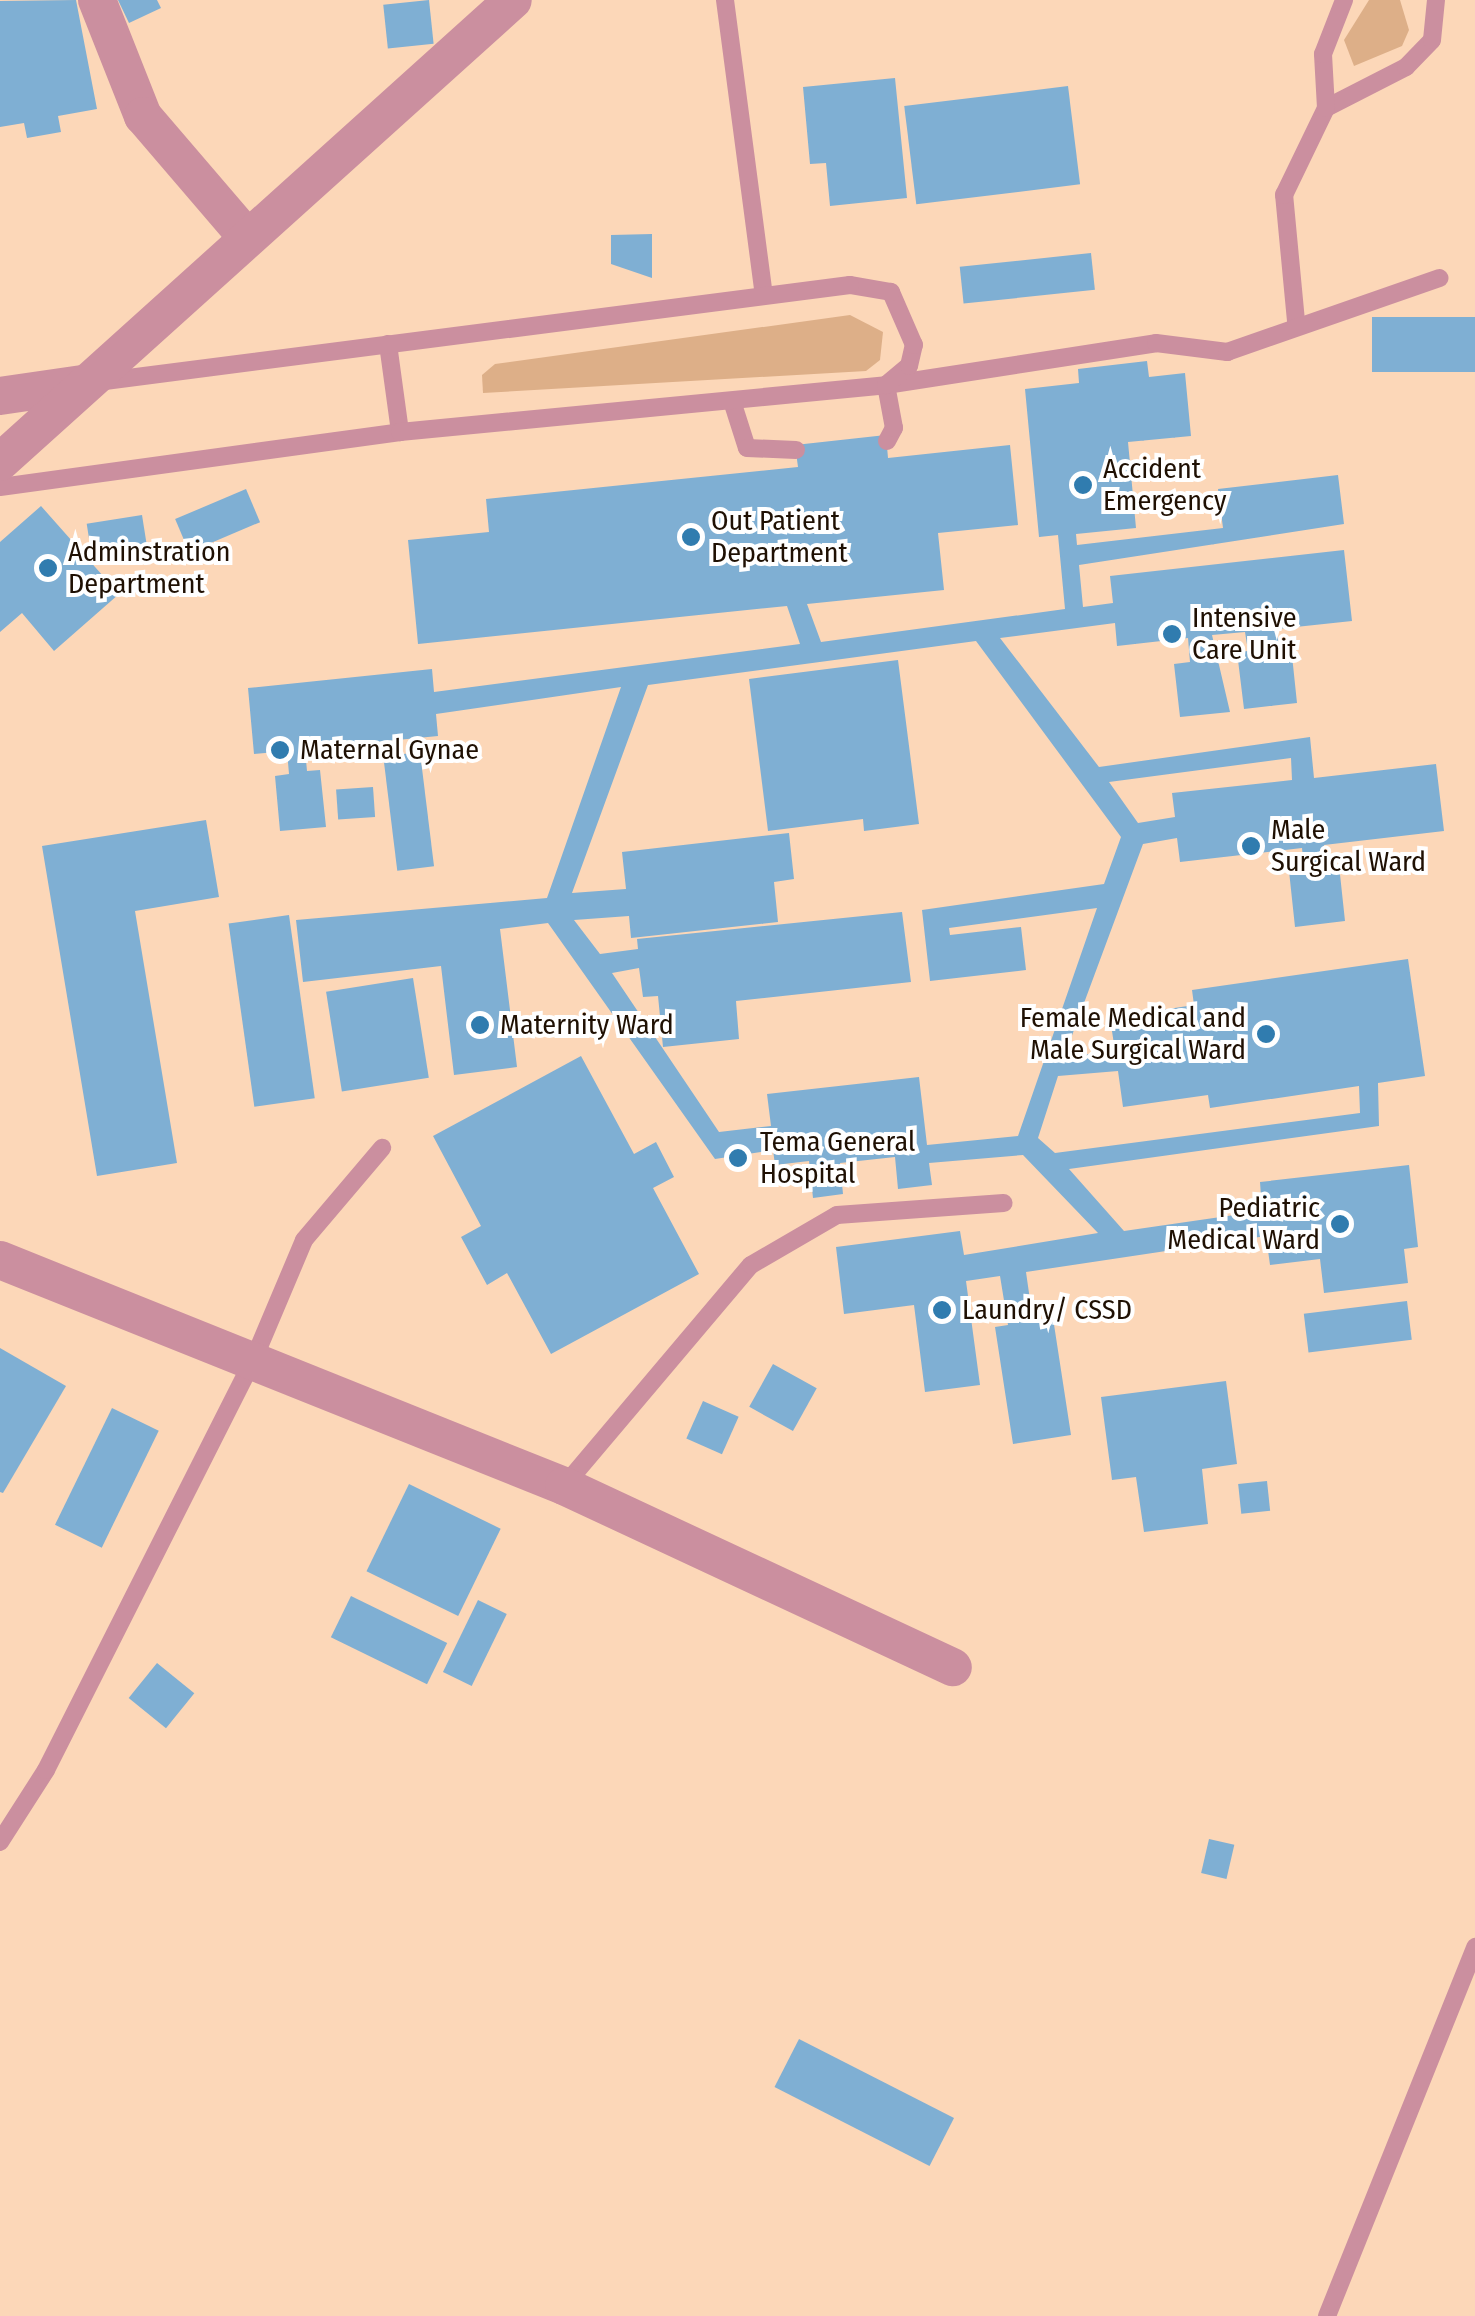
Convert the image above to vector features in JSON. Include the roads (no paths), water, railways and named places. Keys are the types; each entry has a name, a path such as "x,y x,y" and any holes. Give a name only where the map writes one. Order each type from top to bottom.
{"street":[{"path":"97,0 143,116 246,236"},
{"path":"0,462 512,0"},
{"path":"0,396 82,384"},
{"path":"0,1260 564,1486 953,1667"}],"lane":[{"path":"725,0 764,296"},
{"path":"1296,321 1284,195 1326,108 1323,54 1344,0"},
{"path":"1326,108 1406,67 1432,40 1436,0"},
{"path":"0,487 400,432 886,385 1156,343 1226,352 1296,321 1440,278"},
{"path":"82,384 850,285 892,292 914,345 909,366 886,385"},
{"path":"388,344 400,432"},
{"path":"886,385 894,428 886,441"},
{"path":"732,401 747,448 796,450"},
{"path":"0,1842 46,1770 253,1362 304,1240 382,1148"},
{"path":"564,1486 751,1265 836,1215 1004,1202"},
{"path":"1327,2316 1475,1947"}],"place":[{"name":"Accident Emergency","path":"1083,485"},
{"name":"Out Patient Department","path":"691,537"},
{"name":"Adminstration Department","path":"48,568"},
{"name":"Intensive Care Unit","path":"1172,634"},
{"name":"Maternal Gynae","path":"280,750"},
{"name":"Male Surgical Ward","path":"1251,846"},
{"name":"Maternity Ward","path":"480,1025"},
{"name":"Female Medical and Male Surgical Ward","path":"1266,1034"},
{"name":"Tema General Hospital","path":"738,1158"},
{"name":"Pediatric Medical Ward","path":"1340,1224"},
{"name":"Laundry/ CSSD","path":"942,1310"}]}
